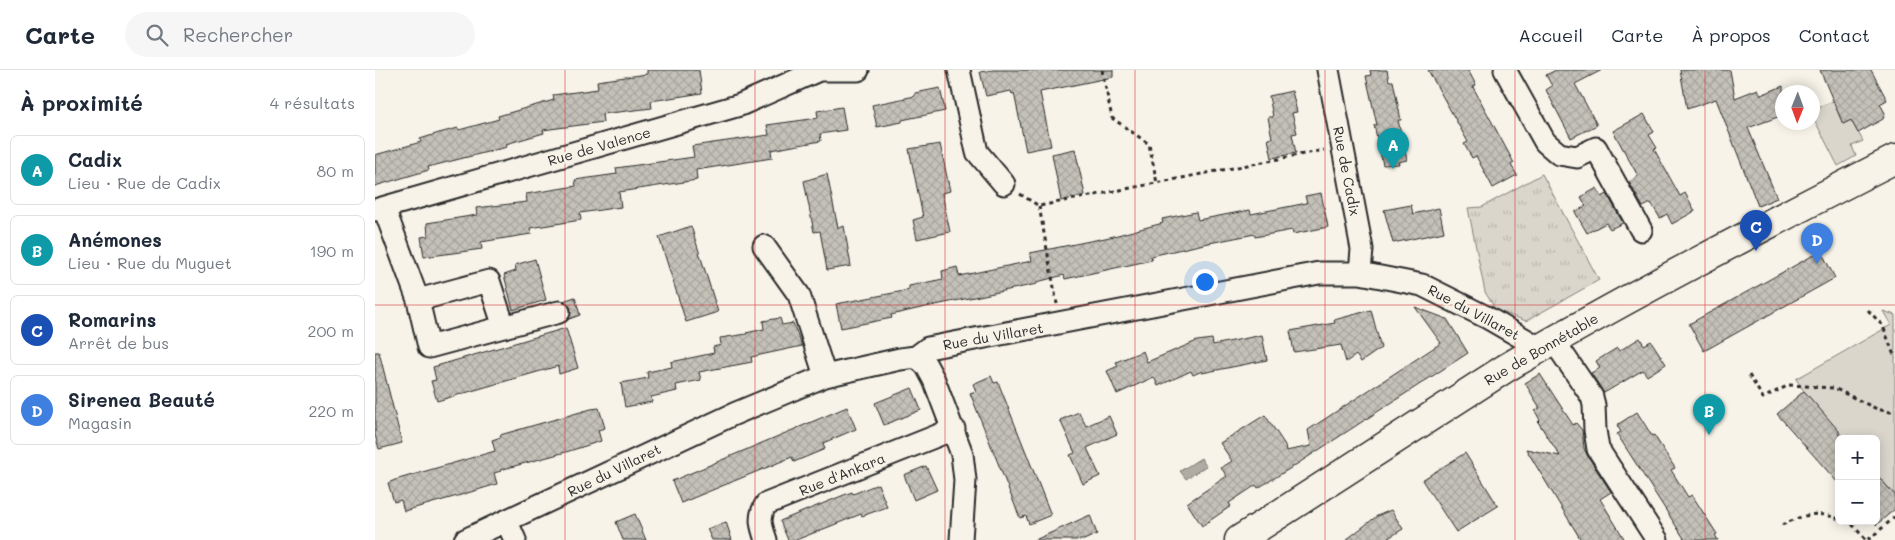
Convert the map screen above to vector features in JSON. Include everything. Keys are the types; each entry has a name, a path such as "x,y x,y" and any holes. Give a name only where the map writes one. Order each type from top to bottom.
{"main road":[{"name":"Rue de Bonnétable","path":"1854,180 1895,155"},
{"name":"Rue de Bonnétable","path":"1239,540 1497,374 1547,344 1641,292 1895,159"}],"street":[{"path":"819,70 858,70"},
{"name":"Rue de Valence","path":"379,209 740,105 819,70"},
{"path":"959,70 977,152 1004,184"},
{"name":"Rue de Cadix","path":"1327,70 1361,249 1361,273"},
{"path":"1505,70 1545,142 1559,154 1577,158 1596,148 1641,230"},
{"path":"379,209 418,300 429,347 559,312"},
{"path":"764,246 799,295 825,376"},
{"name":"Rue du Villaret","path":"465,540 511,531 698,430 825,376 916,357 928,348 1319,273 1361,273 1422,284 1547,344"},
{"path":"418,300 489,281 504,327"},
{"path":"1547,344 1592,397 1595,405 1595,430 1598,449 1657,540"},
{"path":"916,357 926,365 934,380 962,454 965,480 961,540"},
{"name":"Rue d'Ankara","path":"766,540 760,525 761,513 766,504 954,429"}],"path":[{"path":"1102,70 1112,118 1149,144 1157,183"},
{"path":"1004,184 1039,206 1342,146"},
{"path":"1039,206 1058,308 1049,326"},
{"path":"1868,310 1883,326 1895,358"},
{"path":"1749,375 1763,398 1789,385 1834,388 1877,409 1895,413"},
{"path":"1782,525 1805,515 1829,515 1835,517"},
{"path":"1852,525 1867,540 1895,516"}],"green space":[{"path":"1833,101 1843,124 1851,120 1863,141 1852,146 1856,156 1838,166 1820,130 1820,106"},
{"path":"1542,174 1599,280 1526,321 1496,310 1485,292 1468,208 1482,207"},
{"path":"1883,311 1895,315 1895,495 1880,478 1880,435 1842,435 1796,379 1891,325"}],"water":[{"path":"1201,458 1206,466 1186,479 1180,471"}],"building":[{"path":"647,70 699,70 702,93 651,101 652,108 602,114 603,122 543,130 544,133 506,144 507,147 428,167 429,170 375,186 375,155 421,142 420,139 439,133 458,128 459,130 499,119 498,116 554,100 553,95 598,89 597,81 647,74"},
{"path":"993,70 1113,70 1113,77 1040,92 1051,146 1026,151 1014,93 1012,94 1011,91 986,96 980,72"},
{"path":"1370,70 1387,70 1389,81 1393,81 1401,120 1398,120 1407,160 1398,162 1399,164 1383,165 1374,125 1377,125 1366,76 1371,75"},
{"path":"1428,70 1468,70 1476,85 1473,87 1514,163 1511,165 1517,175 1493,188 1476,156 1472,158 1464,144 1468,142"},
{"path":"1556,70 1602,70 1575,84 1597,125 1571,138 1546,90 1552,86 1546,75"},
{"path":"1680,70 1730,70 1735,98 1758,89 1761,95 1775,89 1775,118 1748,128 1777,198 1758,206 1716,99 1687,109"},
{"path":"1820,70 1871,70 1887,100 1880,104 1885,113 1883,119 1858,133 1851,120 1843,124"},
{"path":"940,88 945,111 877,127 872,105 915,96 915,93"},
{"path":"1292,91 1297,112 1292,113 1297,133 1292,134 1296,153 1272,158 1268,139 1272,138 1268,117 1273,117 1269,96"},
{"path":"842,107 846,130 820,134 821,141 771,150 772,158 696,170 697,180 619,192 621,207 580,213 581,220 530,228 531,234 481,242 482,249 424,257 421,237 428,236 427,223 477,215 476,208 527,202 526,194 576,186 575,180 617,174 616,168 694,157 692,146 769,135 767,125 818,118 817,111"},
{"path":"1644,114 1654,132 1649,135 1657,148 1654,149 1680,196 1685,193 1695,211 1672,224 1667,214 1660,218 1651,203 1643,207 1629,182 1638,176 1613,131"},
{"path":"940,144 950,191 942,193 950,232 917,239 913,220 923,217 909,149"},
{"path":"1075,149 1085,195 1061,201 1052,154"},
{"path":"827,174 838,228 844,226 851,266 827,270 820,231 814,232 804,181"},
{"path":"1597,188 1602,197 1607,194 1623,223 1610,229 1606,223 1587,233 1575,212 1586,206 1581,197"},
{"path":"1321,193 1328,227 1293,234 1292,230 1255,237 1255,234 1204,244 1151,256 1152,260 1065,279 1064,275 1037,282 1037,284 921,308 891,315 892,318 841,328 836,304 909,290 909,286 943,279 942,271 957,267 959,276 1032,261 1030,253 1110,237 1163,223 1162,219 1196,212 1198,220 1250,210 1251,214 1307,203 1305,196"},
{"path":"1411,205 1413,214 1439,208 1444,232 1393,243 1384,210"},
{"path":"691,226 718,312 686,322 659,237"},
{"path":"1821,251 1835,278 1704,351 1689,324"},
{"path":"535,259 546,300 513,310 504,275 516,271 515,265"},
{"path":"575,297 580,315 569,319 571,308 563,301"},
{"path":"1415,307 1447,319 1468,353 1294,466 1258,488 1256,485 1229,503 1231,506 1202,526 1187,503 1227,476 1221,468 1232,461 1220,443 1265,415 1285,445 1286,451 1311,446 1308,430 1441,343"},
{"path":"1371,310 1381,348 1361,362 1356,355 1346,362 1341,345 1294,352 1290,331 1335,323 1334,320"},
{"path":"780,318 782,325 793,323 802,346 751,357 752,362 699,372 701,380 676,385 677,391 651,397 652,402 625,407 621,383 648,378 647,372 672,367 671,362 714,353 713,347 721,345 720,338 764,329 763,321"},
{"path":"566,328 578,368 559,374 558,366 437,401 431,381 436,380 433,367"},
{"path":"1262,335 1267,360 1202,373 1202,371 1193,375 1191,371 1158,386 1154,377 1117,394 1107,371 1118,366 1116,362 1143,351 1147,362 1197,341 1212,339 1213,345"},
{"path":"1640,338 1644,345 1651,341 1666,364 1647,376 1643,370 1604,393 1591,373 1600,368 1596,361 1617,348 1619,351"},
{"path":"375,352 379,352 402,443 379,449 375,435"},
{"path":"1540,374 1573,425 1576,423 1582,430 1584,448 1587,455 1611,492 1600,499 1625,540 1581,540 1526,449 1560,456 1538,422 1540,420 1535,411 1540,408 1525,383"},
{"path":"991,376 994,383 998,382 1051,515 1029,524 1026,516 1020,518 970,393 976,391 973,384"},
{"path":"912,388 921,410 884,425 875,403"},
{"path":"1804,391 1839,431 1839,435 1835,435 1835,479 1777,414"},
{"path":"847,407 856,429 823,443 825,449 794,462 792,457 681,503 672,481"},
{"path":"599,408 605,428 598,430 601,441 500,470 494,473 497,484 461,495 404,511 401,500 394,502 388,483 495,451 492,440 501,437 500,435"},
{"path":"1079,412 1086,426 1109,416 1117,434 1087,448 1100,476 1083,484 1070,455 1075,453 1060,420"},
{"path":"1637,412 1675,468 1671,470 1688,497 1692,495 1717,534 1715,535 1718,540 1685,540 1617,434 1621,432 1617,425"},
{"path":"1465,453 1498,506 1456,532 1422,480"},
{"path":"926,466 937,490 914,500 904,475"},
{"path":"1880,478 1895,495 1895,509 1880,522"},
{"path":"878,484 887,507 862,516 861,514 796,540 788,540 780,521 844,495 852,492 853,494"},
{"path":"1391,510 1403,529 1385,540 1346,540 1377,516"},
{"path":"635,514 646,540 623,540 616,522"},
{"path":"1090,515 1097,534 1084,540 1035,540"},
{"path":"726,522 732,540 712,540 707,529"}],"place":[{"name":"Cadix","path":"1393,169"},
{"name":"Romarins","path":"1756,251"},
{"name":"Sirenea Beauté","path":"1817,264"},
{"name":"Anémones","path":"1709,435"}]}
